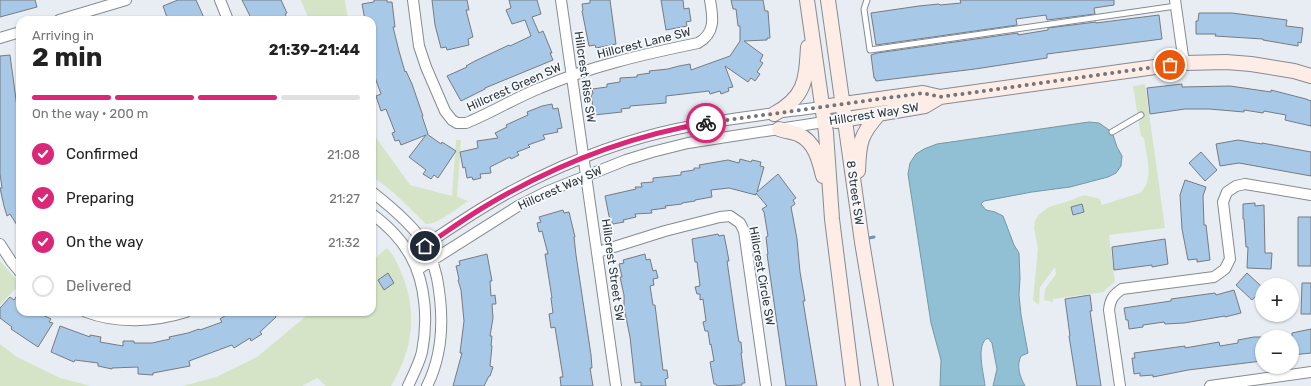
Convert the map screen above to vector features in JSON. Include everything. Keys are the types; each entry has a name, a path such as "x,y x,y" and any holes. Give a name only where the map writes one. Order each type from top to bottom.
{"main road":[{"name":"8 Street SW","path":"807,0 824,122 832,219 853,386"},
{"name":"8 Street SW","path":"828,0 856,203 886,386"},
{"path":"774,114 792,103 801,90 806,68 810,18"},
{"path":"940,97 1184,63 1226,62 1251,64 1294,71 1311,76"},
{"name":"Hillcrest Way SW","path":"822,107 923,93 940,97"},
{"name":"Hillcrest Way SW","path":"824,122 925,106 940,97"},
{"path":"856,203 861,140 865,132 879,114"},
{"path":"780,129 798,134 809,142 815,149 832,219"}],"street":[{"path":"72,16 126,0"},
{"path":"220,0 226,16"},
{"name":"Hillcrest Green SW","path":"413,0 419,46 426,67 445,111 452,120 457,123 466,123 521,96 572,76"},
{"name":"Hillcrest Rise SW","path":"561,0 583,158"},
{"name":"Hillcrest Lane SW","path":"572,76 652,52 698,43 710,34 712,23 710,0"},
{"path":"1175,3 1184,63"},
{"path":"0,38 16,33"},
{"name":"Hillcrest Way SW","path":"410,256 484,207 538,178 583,158 644,137 703,124 822,107"},
{"name":"Hillcrest Way SW","path":"417,270 518,206 546,192 652,152 714,139 824,122"},
{"name":"Hillcrest Street SW","path":"583,158 598,252 616,386"},
{"path":"1120,386 1110,310 1110,302 1114,295 1122,289 1214,277 1225,270 1230,259 1223,202 1227,192 1236,186 1245,184 1311,195"},
{"path":"376,195 398,214 425,246 432,260 439,288 442,329 436,363 427,386"},
{"name":"Hillcrest Circle SW","path":"598,252 720,216 730,216 740,223 744,231 766,386"},
{"path":"376,217 387,226 410,256 417,270 421,287 425,315 422,353 408,386"},
{"path":"0,244 16,267"},
{"path":"96,316 132,321 152,320 172,316"},
{"path":"1210,386 1311,372"}],"lane":[{"path":"867,0 864,10 870,50 1175,3"},
{"path":"1112,132 1141,115"}],"green space":[{"path":"301,0 345,0 347,16 307,16"},
{"path":"1145,84 1165,228 1109,235 1115,282 1104,292 1053,299 1053,302 1044,300 1045,289 1056,274 1055,267 1040,287 1039,305 1033,300 1038,248 1034,228 1038,215 1049,207 1084,195 1100,199 1102,205 1140,193 1145,188 1148,174 1148,159 1144,138 1141,136 1133,86"},
{"path":"376,138 410,185 452,196 456,140 461,140 457,197 468,201 442,219 431,224 426,224 393,192 376,179"},
{"path":"387,248 392,253 401,272 410,301 411,330 408,344 404,358 391,386 326,386 317,378 302,386 183,386 216,377 257,357 306,316 376,316 376,258"},
{"path":"0,261 16,279 16,288 0,305"},
{"path":"0,344 17,357 60,378 91,386 0,386"}],"water":[{"path":"1089,122 1099,123 1112,132 1122,156 1121,166 1116,173 1108,177 1070,187 984,201 981,204 986,210 1003,216 1014,245 1019,253 1019,295 1028,353 1021,356 1019,368 1020,375 1025,386 993,386 997,369 992,343 988,338 984,341 981,353 985,386 940,386 941,360 931,323 908,174 910,163 916,154 937,144"}],"building":[{"path":"0,0 35,0 37,7 0,17"},
{"path":"178,0 196,0 203,16 167,16 163,6"},
{"path":"242,0 281,0 287,13 285,14 286,16 250,16"},
{"path":"374,0 387,0 387,2 392,2 395,27 393,27 399,51 405,72 406,71 412,84 423,116 427,134 441,144 442,142 456,151 438,178 434,175 431,179 423,174 426,170 409,157 426,135 401,145 399,140 395,141 392,133 395,132 386,109 381,111 376,96 381,94 376,80 376,16 364,16 362,4 374,2"},
{"path":"432,0 467,0 469,10 466,10 473,37 468,39 469,45 447,50 446,47 441,48 435,25"},
{"path":"509,0 537,0 541,14 532,17 539,33 543,31 552,53 550,53 553,60 485,88 461,101 447,76 467,67 466,66 475,61 531,36 525,20 512,24 506,10 511,8"},
{"path":"590,0 610,0 616,44 596,48 595,45 589,46 582,4 590,3"},
{"path":"661,0 683,0 684,9 689,8 691,21 686,22 687,26 666,30"},
{"path":"731,0 763,0 765,11 768,11 770,38 767,38 767,40 744,41 763,55 760,61 763,63 757,72 760,74 755,81 751,78 748,82 725,66 733,87 728,88 729,91 721,94 720,91 710,94 709,91 666,96 666,103 630,106 630,108 621,109 622,112 594,115 591,94 593,94 592,89 607,87 607,84 620,82 620,78 637,77 637,75 650,73 649,71 668,69 690,64 691,70 730,56 740,41 740,26 738,26 736,9 733,9"},
{"path":"960,0 1114,0 1114,5 1094,8 1095,14 1047,20 1046,15 1016,19 1017,25 876,45 871,13 919,6 961,3"},
{"path":"1199,13 1232,13 1287,20 1286,26 1303,28 1301,43 1298,42 1298,46 1263,39 1215,36 1216,34 1196,34 1196,21 1198,21"},
{"path":"1159,15 1162,39 1047,54 1047,58 975,69 876,81 874,78 871,55 877,53 1018,33 1018,35 1048,30 1048,28"},
{"path":"10,55 16,100 16,224 10,214 7,216 0,188 2,188 0,174 0,56"},
{"path":"1182,84 1182,87 1230,86 1271,92 1271,90 1306,99 1311,101 1311,126 1285,120 1286,115 1264,111 1263,113 1244,110 1244,112 1209,109 1185,109 1150,114 1147,88"},
{"path":"552,104 553,109 558,108 562,128 557,129 558,132 543,135 545,139 528,145 530,147 517,152 519,155 511,159 510,157 490,167 491,173 480,174 481,178 473,180 472,177 467,178 465,167 463,168 460,152 478,148 477,141 498,138 495,133 507,127 506,125 528,115 527,112"},
{"path":"1238,140 1311,152 1311,176 1239,163 1220,166 1216,144"},
{"path":"1201,152 1217,170 1205,181 1189,163"},
{"path":"740,159 751,162 752,160 761,162 760,166 764,167 757,192 778,174 796,198 793,200 795,204 791,207 797,239 800,272 805,301 803,301 817,386 786,386 767,254 766,237 768,236 764,212 762,209 767,206 756,193 756,195 729,188 711,190 712,197 682,204 665,206 666,208 651,210 652,213 635,214 636,217 623,220 624,222 613,224 609,216 605,196 636,189 635,187 642,187 641,183 653,182 653,178 681,175 681,172 694,170 694,168 700,168 699,165 728,160 739,163"},
{"path":"1185,180 1206,187 1203,196 1204,225 1206,225 1210,260 1197,262 1197,259 1188,260 1182,229 1180,195"},
{"path":"1255,203 1255,206 1264,205 1265,253 1272,253 1271,269 1247,268 1248,247 1246,247 1243,204"},
{"path":"1082,204 1084,212 1073,215 1071,207"},
{"path":"563,210 564,213 569,212 575,237 576,255 591,355 592,368 590,368 593,386 561,386 560,377 563,377 555,327 551,328 549,314 553,313 552,298 545,254 548,254 542,231 539,232 537,223 541,222 539,217"},
{"path":"1298,217 1311,217 1311,266 1298,266"},
{"path":"718,234 719,236 724,235 729,261 727,261 737,330 739,342 741,342 745,383 742,383 742,385 717,386 714,384 710,362 714,361 711,344 710,345 708,331 705,331 703,322 706,321 703,299 700,300 700,294 697,294 695,287 700,286 692,239"},
{"path":"1165,239 1168,264 1152,267 1152,265 1114,270 1112,247"},
{"path":"487,254 492,281 490,281 491,296 495,295 496,304 492,304 493,318 490,336 492,336 492,346 490,366 493,367 484,386 453,386 462,353 460,353 464,321 461,290 456,266 460,265 459,261"},
{"path":"645,254 646,260 650,259 653,271 656,270 658,278 653,279 654,285 650,286 653,305 655,305 663,370 667,370 668,378 665,379 666,386 641,386 641,382 635,383 630,337 620,277 622,277 619,264 624,263 623,260"},
{"path":"388,273 394,283 384,290 378,280"},
{"path":"1247,273 1255,280 1255,297 1252,300 1236,285"},
{"path":"1302,283 1311,283 1311,314 1301,314"},
{"path":"1234,290 1241,313 1184,323 1165,324 1164,322 1143,325 1143,327 1129,329 1128,320 1126,320 1124,308 1171,301 1171,299 1215,293 1216,295"},
{"path":"1090,295 1092,311 1090,311 1101,386 1077,386 1065,299"},
{"path":"10,297 14,300 16,297 16,316 45,316 51,319 49,322 53,323 38,347 11,329 12,327 0,318 0,308"},
{"path":"225,316 276,317 260,332 262,334 251,341 250,338 234,348 232,345 189,361 190,366 153,373 153,375 138,374 138,367 112,369 98,366 98,363 75,360 74,362 51,352 60,326 90,337 90,335 101,337 100,342 123,346 123,341 134,341 134,343 152,343 170,339 169,337 200,330 222,322 220,319"},
{"path":"1311,329 1311,353 1299,354 1299,332"},
{"path":"1255,337 1255,362 1188,370 1153,377 1153,375 1140,376 1140,373 1134,374 1132,358 1135,358 1134,353 1185,346 1185,348 1219,342 1220,346 1238,343 1238,340"}],"waterway":[{"path":"869,238 874,237"}],"way so far":[{"path":"706,123 923,93 940,97 1170,65"}],"route":[{"path":"425,246 484,207 514,190 583,158 644,137 706,123"}]}
